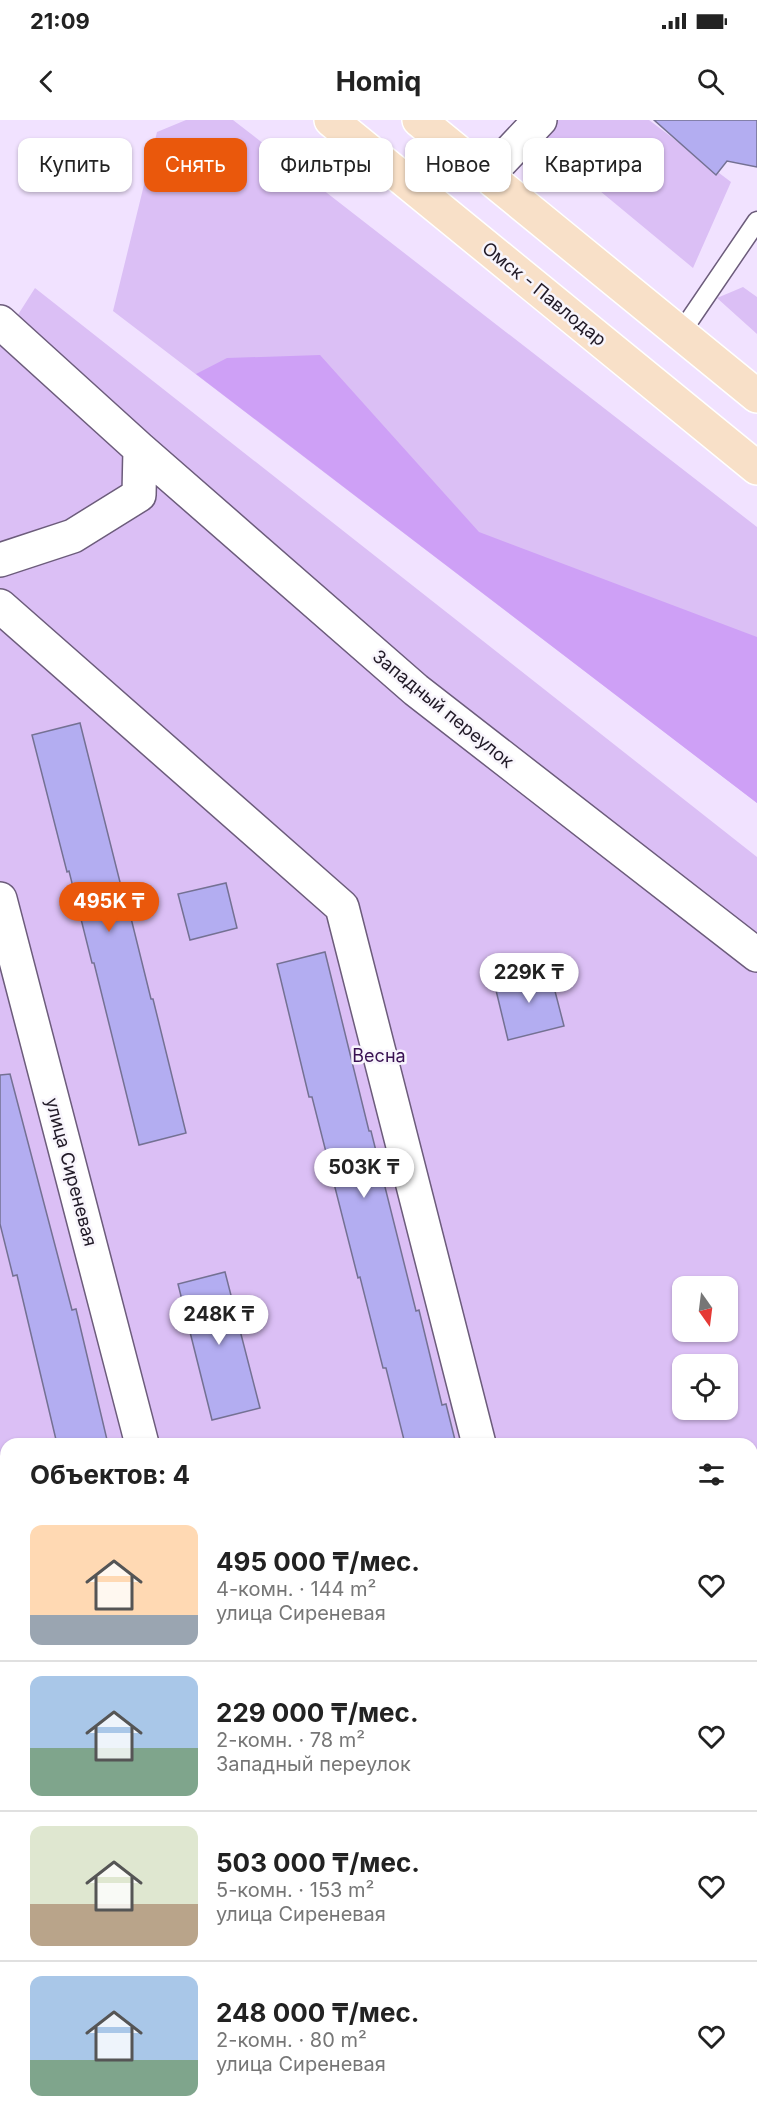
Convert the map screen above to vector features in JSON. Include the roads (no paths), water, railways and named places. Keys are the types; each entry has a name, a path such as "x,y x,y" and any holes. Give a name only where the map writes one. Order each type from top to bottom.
{"main road":[{"name":"Омск - Павлодар","path":"331,120 757,468"},
{"path":"419,120 441,138"},
{"path":"507,192 757,396"}],"street":[{"path":"511,151 540,120"},
{"name":"Западный переулок","path":"0,322 416,690 757,955"},
{"path":"0,560 73,536 139,495 140,448"},
{"path":"0,606 342,907 477,1438"},
{"name":"улица Сиреневая","path":"0,899 140,1438"}],"lane":[{"path":"680,334 757,221"}],"park label":[{"name":"Весна","path":"379,1056"}]}
